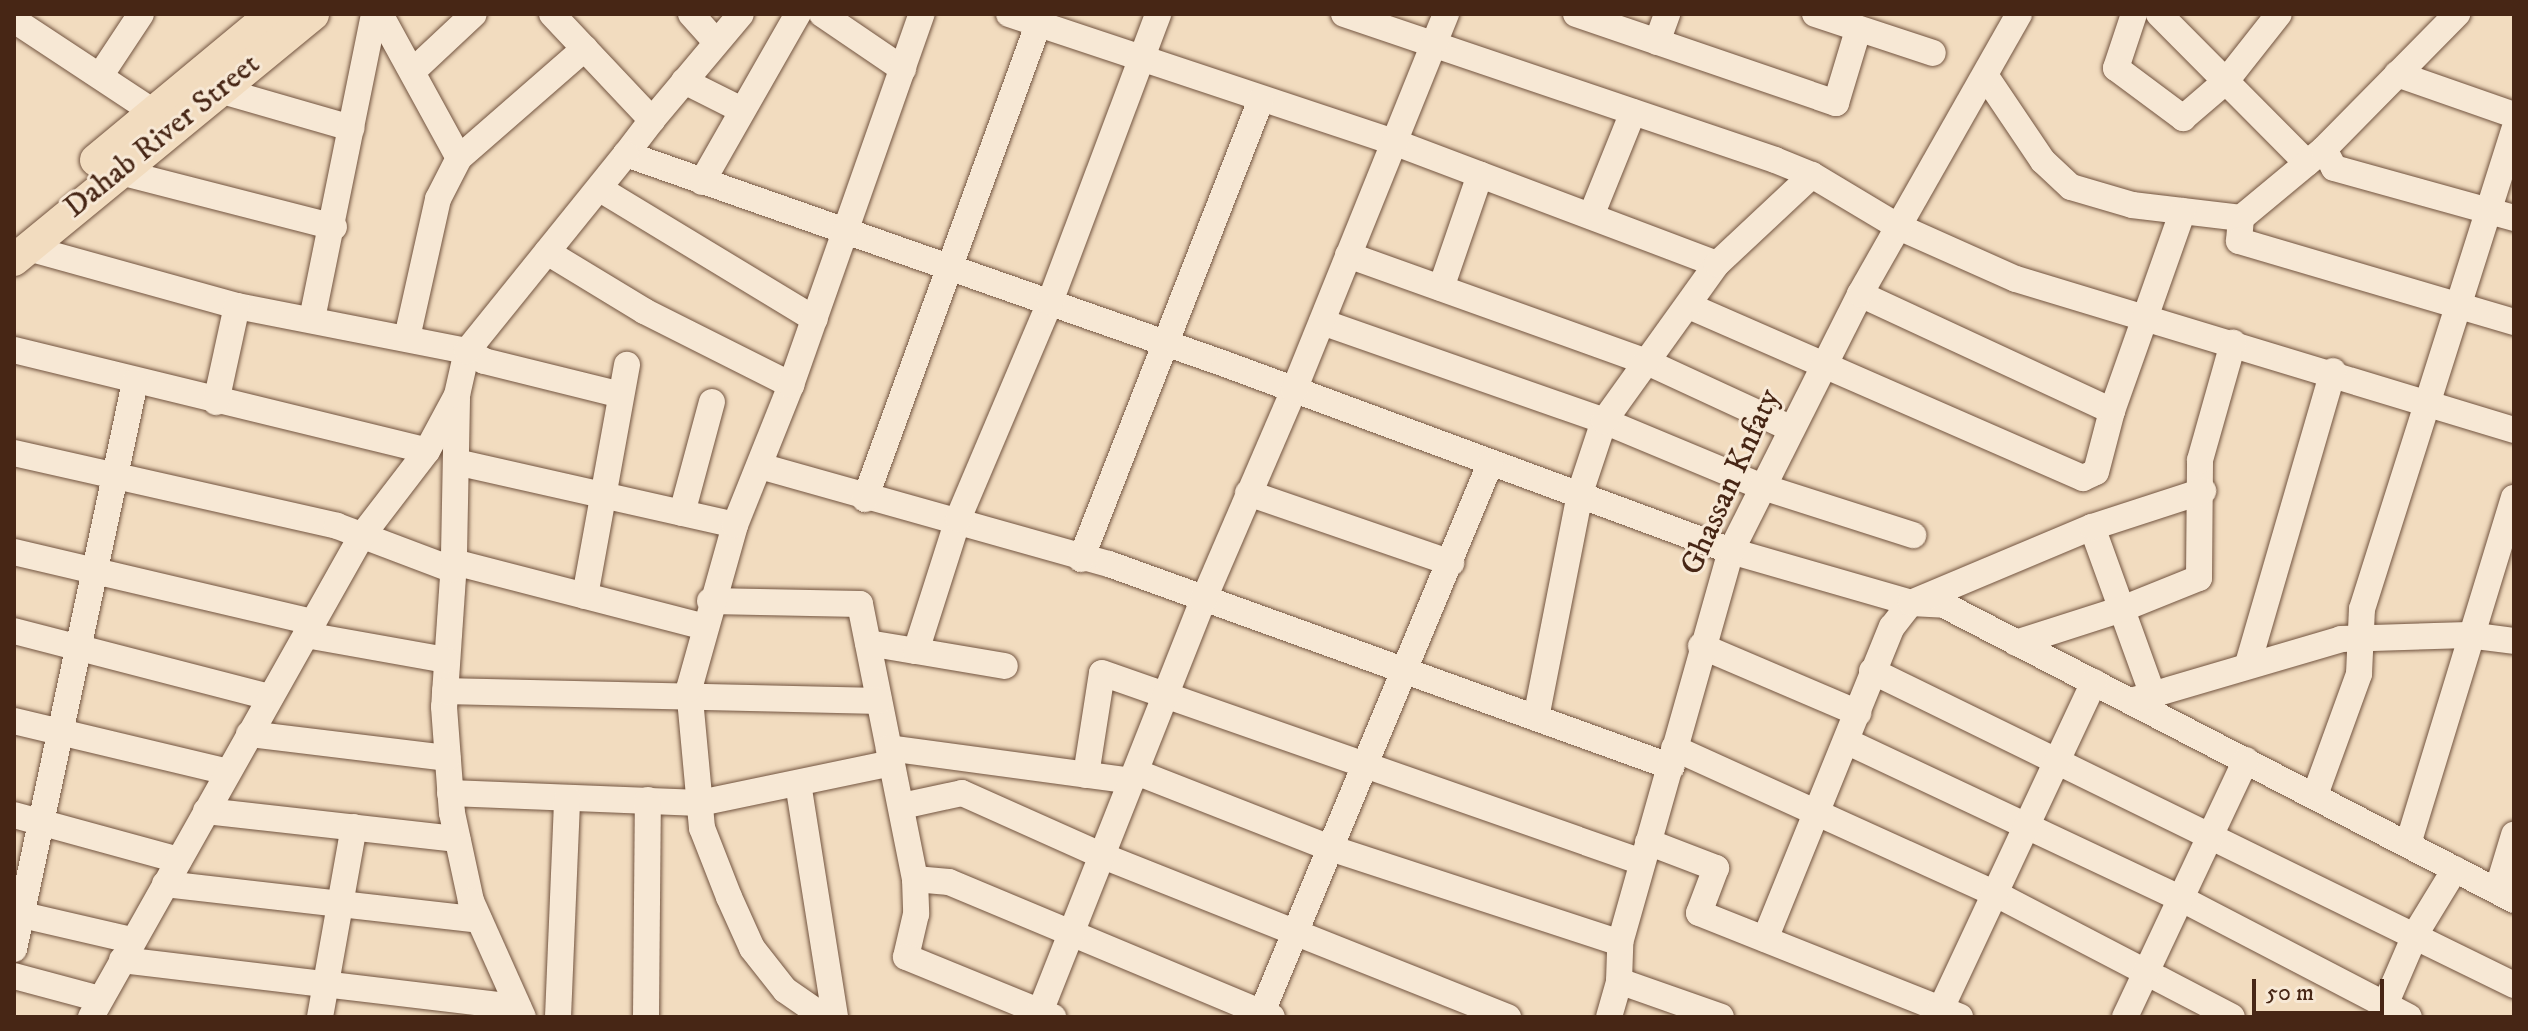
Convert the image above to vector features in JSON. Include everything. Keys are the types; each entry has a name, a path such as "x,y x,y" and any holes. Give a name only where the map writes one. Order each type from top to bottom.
{"main road":[{"name":"Dahab River Street","path":"19,247 152,111 272,14"},
{"name":"Dahab River Street","path":"19,247 313,14"}],"street":[{"path":"100,76 141,14"},
{"path":"377,14 413,71 459,158"},
{"path":"312,319 377,14"},
{"path":"413,71 474,14"},
{"path":"552,14 652,120"},
{"path":"691,14 716,42"},
{"path":"520,1012 479,920 457,839 450,793 445,691 457,395 467,351 741,14"},
{"path":"702,182 798,14"},
{"path":"822,14 903,69"},
{"path":"824,1017 785,990 752,948 702,828 690,696 708,614 735,525 791,385 922,14"},
{"path":"1009,14 1040,19 1261,100 1391,141 1717,264"},
{"path":"916,651 958,519 1050,302 1158,14"},
{"path":"1344,14 1812,175 1899,227 2016,279 2145,319 2333,371 2514,430"},
{"path":"14,453 337,526 361,537 452,566 585,596 708,614 860,604 915,879 916,914 906,957 1044,1015 1071,933 1203,601 1294,390 1391,141 1446,14"},
{"path":"1576,14 1836,103 1858,30"},
{"path":"1657,42 1667,14"},
{"path":"1815,14 1933,53"},
{"name":"Ghassan Knfaty","path":"1609,1017 1619,981 1620,943 1673,758 1701,646 1731,551 1760,486 1860,294 1987,78 2019,14"},
{"path":"2134,14 2116,68 2183,118 2226,81 2279,14"},
{"path":"2159,14 2226,81 2334,168 2514,218"},
{"path":"2457,14 2316,156 2241,218 2239,241 2514,322"},
{"path":"865,499 1040,19"},
{"path":"14,20 152,111"},
{"path":"407,338 438,199 459,158 585,48"},
{"path":"2397,74 2514,115"},
{"path":"1987,78 2043,161 2071,187 2132,205 2241,218"},
{"path":"684,81 742,110"},
{"path":"216,89 351,128"},
{"path":"1081,559 1168,344 1261,100"},
{"path":"1591,216 1633,112"},
{"path":"2315,795 2359,674 2362,609 2514,130"},
{"path":"626,154 1168,344 1731,551 1911,603 1944,605 2094,682 2142,697 2246,760 2506,895 2514,835"},
{"path":"116,171 334,227"},
{"path":"1441,288 1480,175"},
{"path":"1536,718 1580,493 1604,421 1717,264 1812,175"},
{"path":"600,189 815,319"},
{"path":"1689,306 2083,478 2096,472 2112,411 2183,211"},
{"path":"19,247 237,306 467,351 484,361 621,395"},
{"path":"547,252 644,311 791,385"},
{"path":"1348,255 1647,362 1790,428"},
{"path":"1860,294 2112,411"},
{"path":"216,402 237,306"},
{"path":"1322,322 1604,421 1760,486 1913,535"},
{"path":"2016,643 2122,609 2199,578 2203,491 2200,460 2233,343"},
{"path":"14,350 216,402 427,451"},
{"path":"585,596 627,365"},
{"path":"2248,664 2333,371"},
{"path":"14,949 27,818 62,731 135,382"},
{"path":"14,976 95,1008 361,537 427,451 457,395"},
{"path":"682,513 712,402"},
{"path":"456,462 735,525"},
{"path":"915,879 949,882 1264,1016 1294,933 1369,763 1490,464"},
{"path":"760,466 865,499 958,519 1081,559 1109,564 1203,601 1536,718 1673,758 1815,810 1994,893 2144,975 2232,1017"},
{"path":"1765,939 1815,810 1848,742 1872,671 1892,627 1911,603 2092,527 2203,491"},
{"path":"1248,493 1451,563"},
{"path":"2408,844 2468,635 2514,498"},
{"path":"2092,527 2122,609 2142,697"},
{"path":"14,552 94,569 309,628 446,660"},
{"path":"14,631 270,697"},
{"path":"2142,697 2248,664 2360,638 2468,635 2514,641"},
{"path":"868,643 1005,666"},
{"path":"1701,646 1858,713"},
{"path":"1872,671 2214,834 2514,985"},
{"path":"1086,775 1102,673 1645,852 1716,868 1699,913 1945,1014 2054,758 2094,682"},
{"path":"445,691 879,701"},
{"path":"14,721 228,772"},
{"path":"249,734 448,758"},
{"path":"1848,742 2180,898 2409,1017"},
{"path":"450,793 700,803 798,783 891,755 1134,777 1330,848 1620,943"},
{"path":"2125,1017 2180,898 2214,834 2246,760"},
{"path":"798,783 835,1017"},
{"path":"902,806 962,793 1103,856 1508,1017"},
{"path":"558,1017 567,798"},
{"path":"646,1017 648,800"},
{"path":"206,811 457,839"},
{"path":"27,818 179,860"},
{"path":"320,1017 354,827"},
{"path":"2385,1005 2416,933 2455,869"},
{"path":"165,884 479,920"},
{"path":"18,914 126,950 326,985 520,1012"},
{"path":"1619,981 1721,1017"}]}
